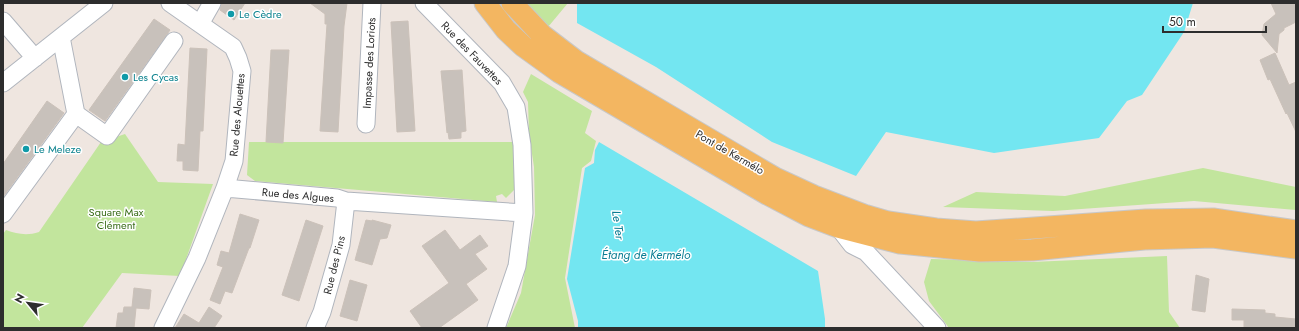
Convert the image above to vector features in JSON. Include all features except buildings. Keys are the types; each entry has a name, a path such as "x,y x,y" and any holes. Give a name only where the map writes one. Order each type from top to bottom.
{"main road":[{"path":"485,3 506,30 523,46 559,72 615,95"},
{"path":"512,3 542,35 576,61 615,95"},
{"name":"Pont de Kermélo","path":"615,95 775,178 814,196 842,218"},
{"path":"842,218 976,232 1146,220 1213,219 1296,230"},
{"path":"842,218 900,243 980,251 1032,250 1144,239 1213,237 1296,248"}],"street":[{"path":"3,83 104,3"},
{"name":"Rue des Alouettes","path":"170,3 233,48 242,70 234,161 225,188"},
{"path":"200,24 212,3"},
{"name":"Impasse des Loriots","path":"366,124 372,3"},
{"name":"Rue des Fauvettes","path":"424,3 502,83 516,107 522,145 524,213"},
{"path":"3,21 35,58"},
{"path":"61,37 76,114 107,136 174,41"},
{"path":"3,214 76,114"},
{"path":"163,328 197,258 225,188"},
{"name":"Rue des Algues","path":"225,188 337,198 346,201 524,213"},
{"name":"Rue des Pins","path":"315,328 322,312 340,245 346,201"},
{"path":"496,328 517,266 524,213"},
{"path":"842,218 852,245 866,252 937,328"}],"green space":[{"path":"524,3 568,3 548,27"},
{"path":"531,74 592,111 585,133 596,141 591,161 582,168 565,278 575,328 506,328 521,293 535,215 534,167 529,134 528,102 523,92"},
{"name":"Square Max Clément","path":"125,134 158,182 213,184 180,276 122,273 82,328 3,328 3,234 6,230 22,234 39,232 101,142"},
{"path":"249,142 514,142 517,174 514,190 506,198 502,194 496,196 497,202 255,181 247,175"},
{"path":"1203,168 1296,187 1296,210 1194,201 1053,211 943,207 976,192 1065,196"},
{"path":"1167,256 1169,312 1180,328 949,328 929,301 924,282 931,259 1032,262"}],"water":[{"path":"577,3 1193,3 1184,32 1142,95 1127,101 1099,138 994,153 886,132 856,176 772,142 656,67 577,23"},
{"name":"Étang de Kermélo","path":"599,142 818,271 825,328 578,328 578,321 567,279 585,168 594,163 595,150"}],"place":[{"name":"Le Cèdre","path":"231,14"},
{"name":"Les Cycas","path":"125,77"},
{"name":"Le Meleze","path":"26,149"}],"water label":[{"name":"Le Ter","path":"618,225"}]}
